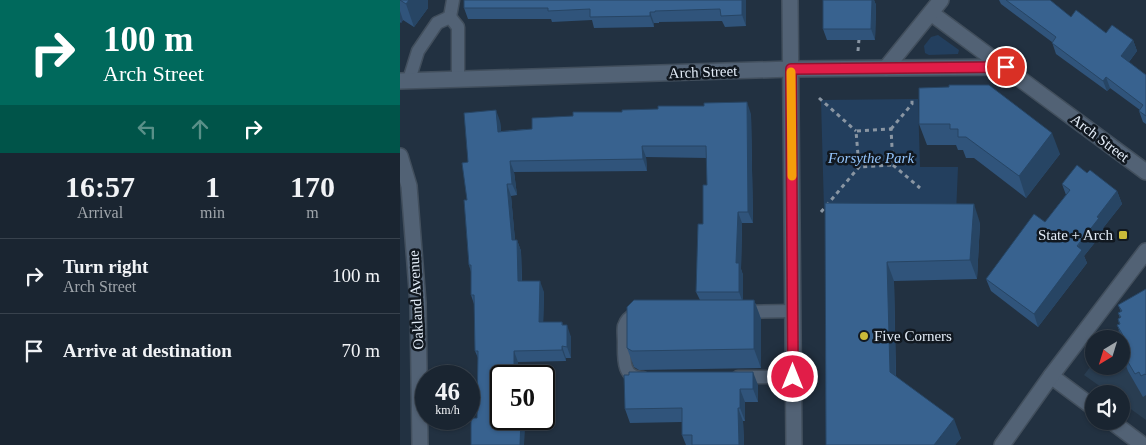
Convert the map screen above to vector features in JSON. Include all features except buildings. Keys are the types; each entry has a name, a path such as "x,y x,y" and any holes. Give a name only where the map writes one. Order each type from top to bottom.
{"street":[{"path":"790,0 794,445"},
{"path":"886,68 941,0"},
{"name":"Arch Street","path":"932,13 1146,172"},
{"name":"Arch Street","path":"404,81 791,69 1006,67"},
{"name":"Oakland Avenue","path":"400,156 409,186 418,303 420,445"},
{"path":"1002,445 1051,376 1146,250"},
{"path":"1051,376 1085,401"},
{"path":"1123,430 1143,445"}],"lane":[{"path":"453,0 450,17 458,27 458,79"},
{"path":"404,81 418,52 437,23 450,17"},
{"path":"648,311 638,311 630,316 624,326 624,360 626,371 631,376 658,378"},
{"path":"727,312 793,311"},
{"path":"728,377 793,377"}],"path":[{"path":"912,96 912,104 891,129 894,165 920,188"},
{"path":"819,98 856,132 859,167 821,212"},
{"path":"856,132 891,129"},
{"path":"859,167 894,165"}],"shaded area":[{"path":"1146,293 1146,420 1130,408 1130,385 1098,385 1084,375 1130,375 1130,330 1119,330"}],"green space":[{"path":"938,35 959,50 958,54 929,55 925,53 924,46 931,37"},
{"name":"Forsythe Park","path":"918,99 920,167 958,167 956,214 824,209 821,100"}],"slow traffic":[{"path":"791,72 792,176"}],"place":[{"name":"State + Arch","path":"1123,235"},
{"name":"Five Corners","path":"864,336"}],"route":[{"path":"793,377 791,69 1006,67"}]}
